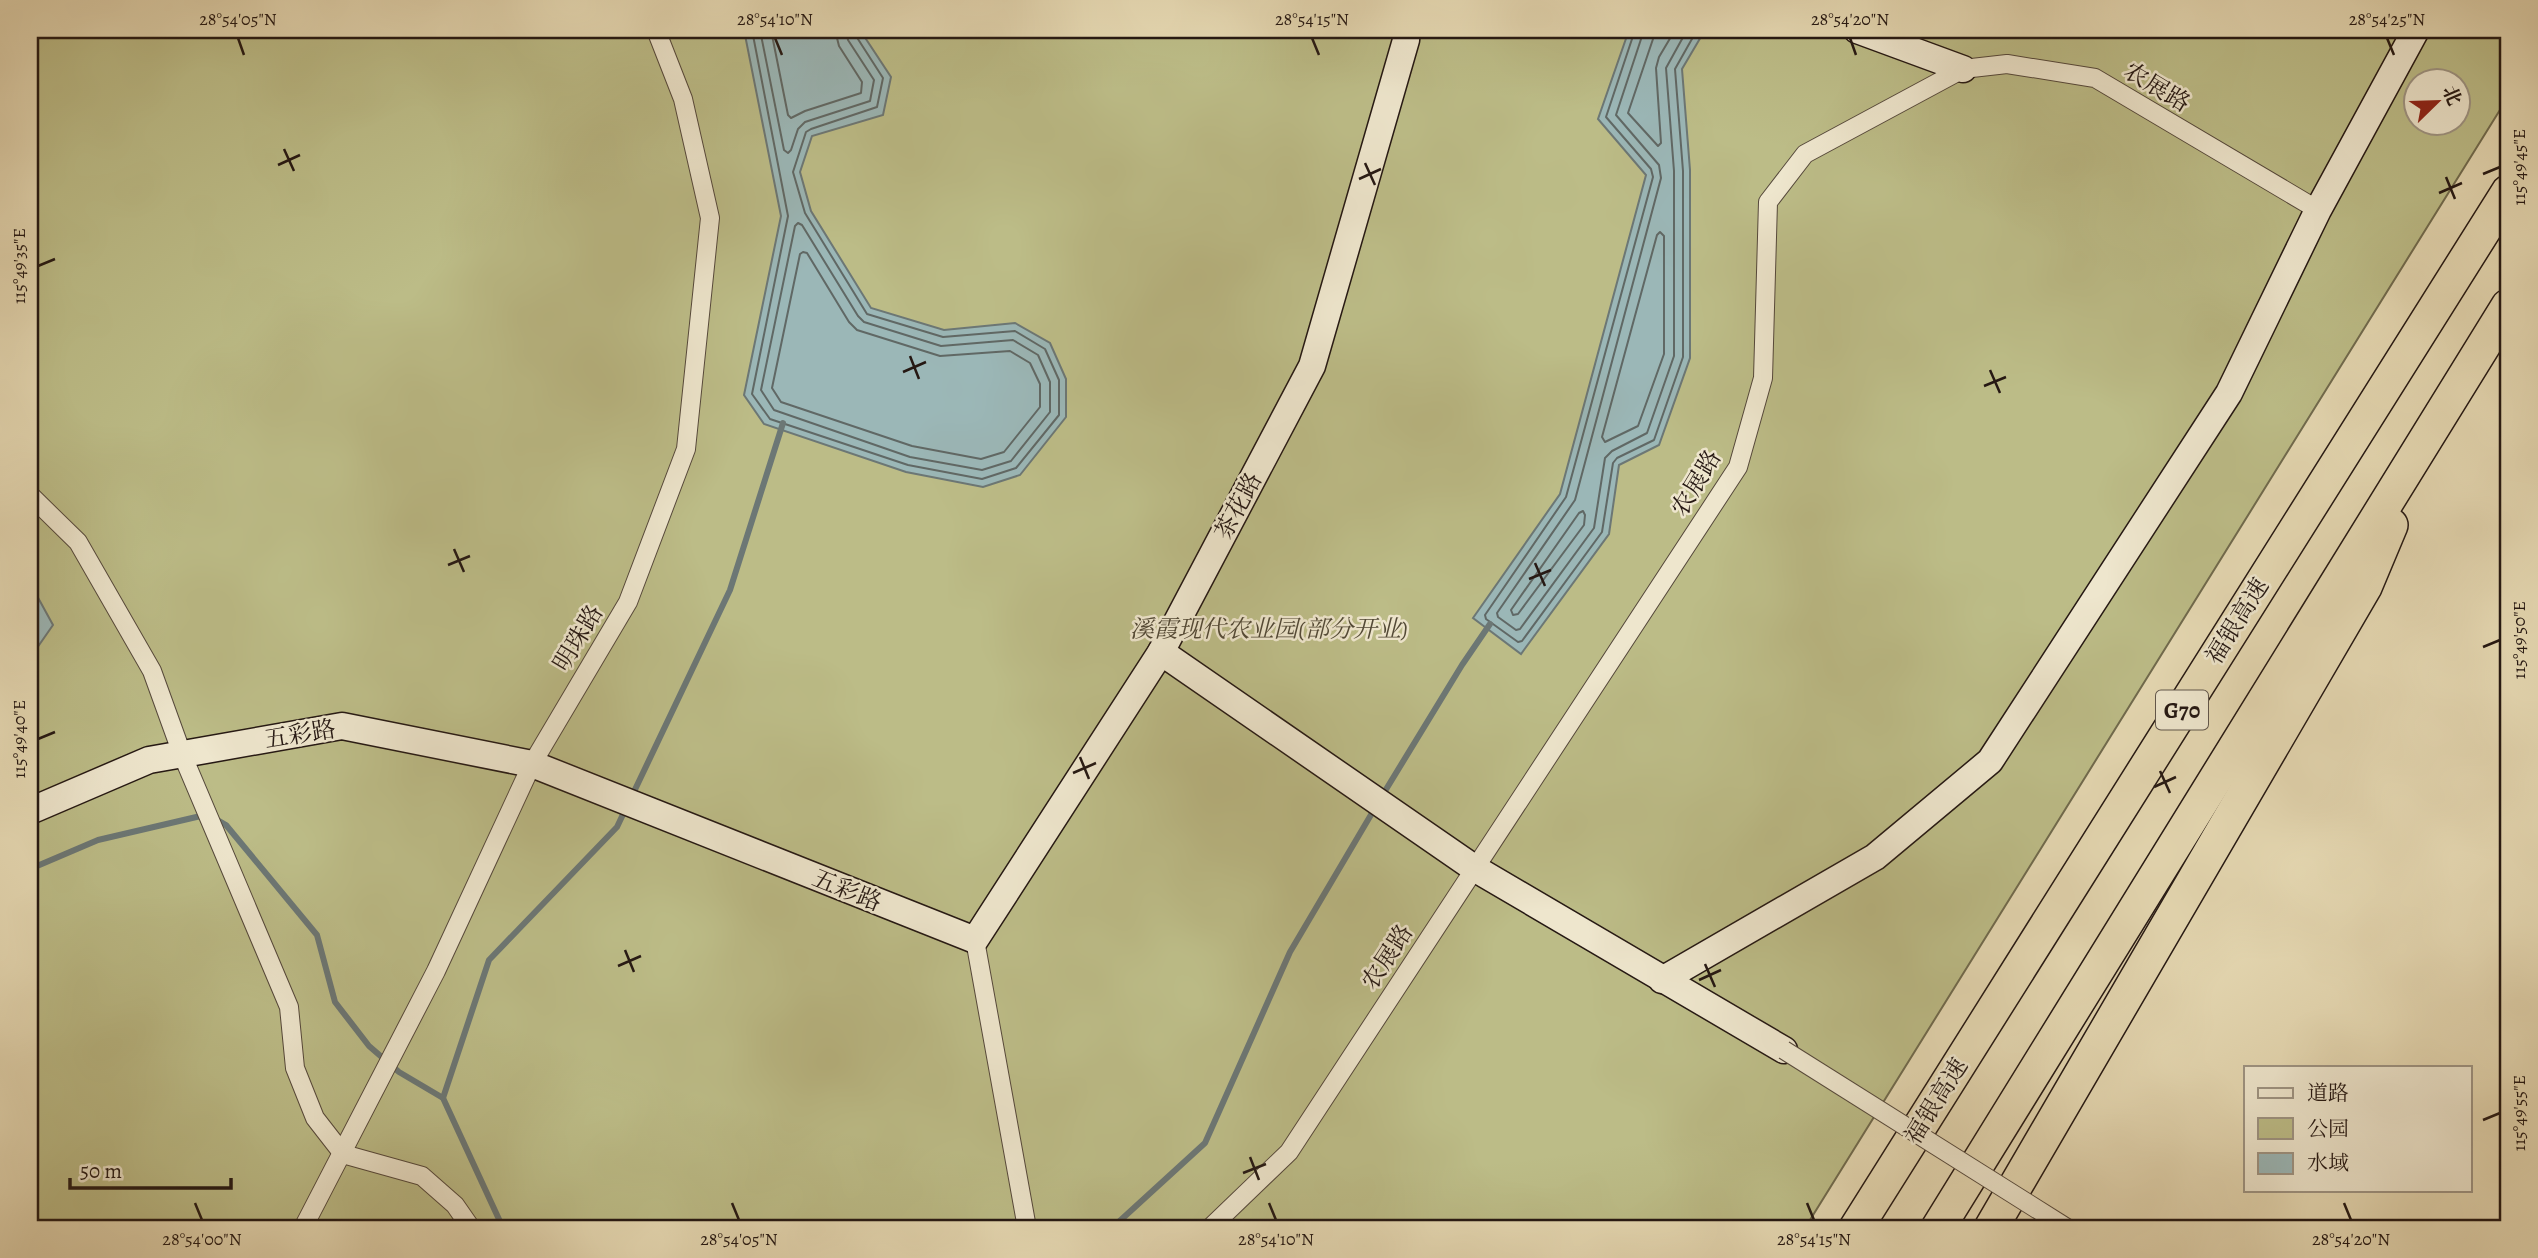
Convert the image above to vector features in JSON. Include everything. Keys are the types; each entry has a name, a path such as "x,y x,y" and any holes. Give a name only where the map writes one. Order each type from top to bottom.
{"highway":[{"name":"福银高速","path":"1853,1228 2508,192"},
{"name":"G70","path":"1938,1228 2508,306"},
{"path":"1991,1228 2365,587 2436,420"}],"street":[{"name":"明珠路","path":"303,1228 436,971 532,764 628,602 685,449 710,218 683,99 656,30"},
{"name":"茶花路","path":"975,940 1161,652 1312,366 1406,40 1406,30"},
{"path":"1857,30 1963,69"},
{"path":"1662,980 1875,857 1990,761 2230,393 2318,210 2416,30"},
{"name":"农展路","path":"1210,1228 1289,1152 1738,467 1763,378 1768,202 1805,154 1963,69 2007,64 2095,78 2318,210"},
{"path":"30,495 78,542 152,671 182,754 289,1007 295,1068 316,1118 343,1154 422,1176 455,1205 471,1228"},
{"path":"1161,652 1474,868 1784,1050 2067,1228"},
{"name":"五彩路","path":"30,811 149,760 342,726 532,764 975,940"},
{"path":"975,940 1027,1228"}],"green space":[{"name":"溪霞现代农业园(部分开业)","path":"30,30 2508,30 2508,97 1805,1228 30,1228"}],"water":[{"path":"744,30 860,30 891,77 883,115 812,136 800,172 811,211 871,308 944,330 1015,323 1050,343 1066,379 1066,417 1020,475 983,487 906,472 764,424 744,395 781,216"},
{"path":"1629,30 1705,30 1682,69 1690,170 1690,358 1659,445 1619,465 1609,534 1521,654 1473,618 1560,494 1646,175 1598,119"},
{"path":"30,583 53,625 30,658"}],"waterway":[{"path":"631,798 730,590 783,423"},
{"path":"1382,796 1490,624"},
{"path":"443,1098 489,960 617,827 626,808"},
{"path":"1112,1228 1205,1143 1290,952 1375,808"},
{"path":"30,869 98,840 205,815"},
{"path":"214,818 226,825 317,935 335,1002 369,1046 399,1072 443,1098 503,1228"}]}
